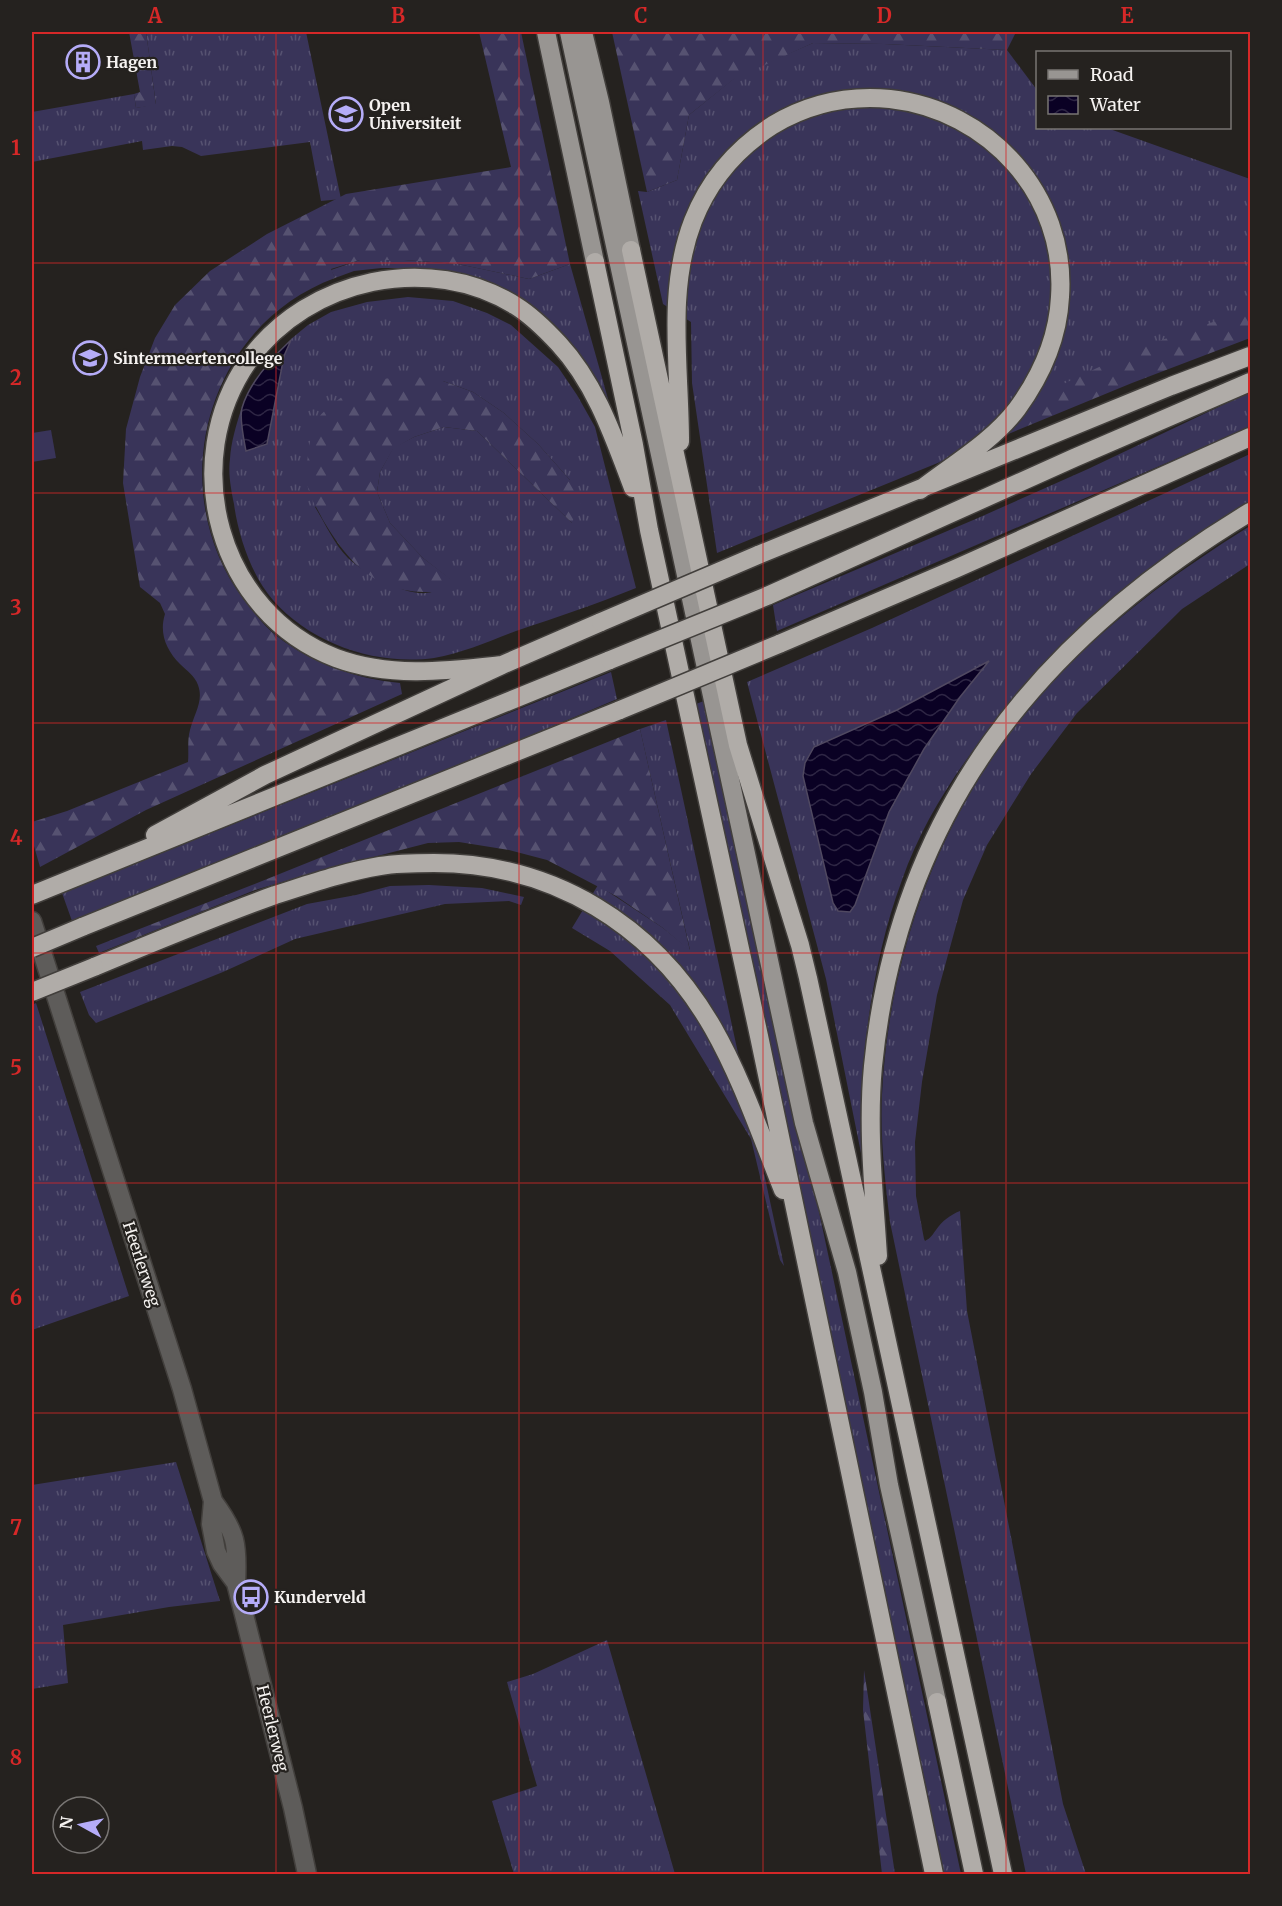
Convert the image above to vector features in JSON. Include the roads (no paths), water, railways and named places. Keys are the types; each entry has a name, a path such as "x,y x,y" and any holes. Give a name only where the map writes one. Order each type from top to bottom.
{"highway":[{"path":"681,480 677,304 680,273 688,236 701,203 717,177 737,153 750,141 779,122 793,114 825,103 864,97 910,102 945,112 991,140 1014,163 1033,188 1048,220 1058,256 1061,295 1059,313 1051,346 1036,380 1004,424 920,490"},
{"path":"631,250 738,745 800,945 808,978 1003,1875"},
{"path":"595,262 632,434 649,530 800,1231 934,1875"},
{"path":"502,665 424,672 371,668 338,658 322,652 289,631 261,604 241,577 223,540 215,504 213,479 217,435 234,386 249,360 286,322 301,310 334,293 367,283 404,278 422,278 459,284 478,289 516,305 561,347 574,363 598,402 649,530"},
{"path":"73,878 265,776 502,665 758,555 1171,386 1251,356"},
{"path":"32,895 767,596 1074,458 1251,382"},
{"path":"32,948 778,644 1251,436"},
{"path":"882,1318 871,1150 873,1068 892,957 908,903 931,843 948,809 981,756 1023,700 1065,653 1150,579 1251,512"},
{"path":"32,992 252,904 339,875 381,866 416,863 455,863 508,870 551,884 592,904 626,927 655,953 685,987 713,1028 738,1077 800,1231"},
{"path":"937,1702 974,1875"},
{"path":"926,1836 926,1875"}],"main road":[{"path":"546,32 595,262"},
{"path":"569,32 804,1123 838,1238 856,1311 889,1485 937,1702"},
{"path":"583,32 631,250"},
{"path":"595,32 600,102"}],"street":[{"name":"Heerlerweg","path":"32,921 182,1389 213,1501 211,1524 216,1551 222,1564 236,1582 293,1808 307,1875"}],"water":[{"path":"291,340 284,356 267,444 246,451 241,417 245,399 262,371"},
{"path":"989,661 960,697 924,749 889,812 855,905 850,912 838,911 833,903 803,776 805,763 814,747 897,710"}],"place":[{"name":"Hagen","path":"83,62"},
{"name":"Open Universiteit","path":"346,114"},
{"name":"Sintermeertencollege","path":"90,358"},
{"name":"Kunderveld","path":"251,1597"}]}
